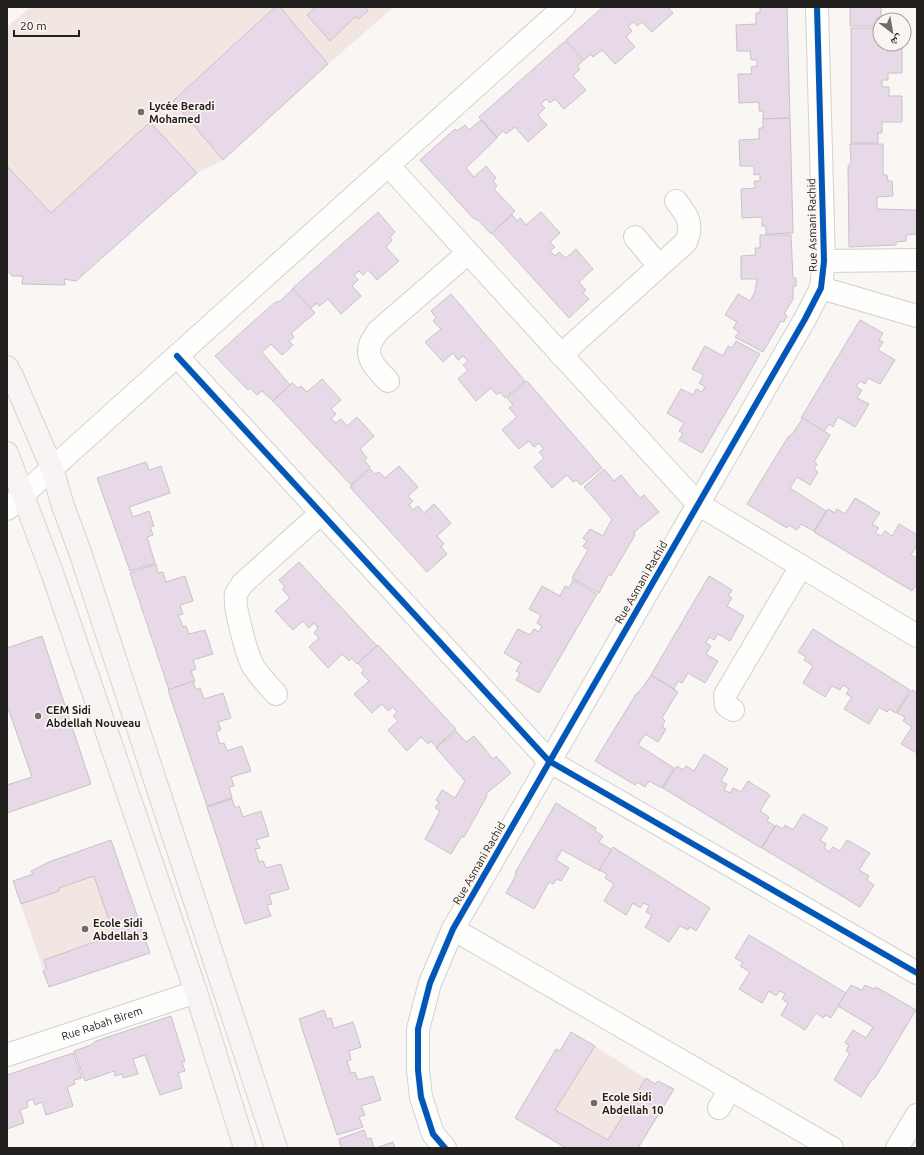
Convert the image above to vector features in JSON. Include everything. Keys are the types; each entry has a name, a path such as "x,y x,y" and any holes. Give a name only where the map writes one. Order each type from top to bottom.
{"main road":[{"path":"9,376 52,468 63,506 80,552 276,1148"},
{"path":"7,453 54,575 196,992 245,1148"}],"street":[{"path":"7,509 564,7"},
{"name":"Rue Asmani Rachid","path":"445,1148 433,1134 421,1097 418,1070 418,1029 430,983 453,929 806,318 821,288 824,261 815,9"},
{"path":"388,165 698,504 917,636"},
{"path":"561,355 686,242 690,225 686,214 676,201"},
{"path":"635,237 659,266"},
{"path":"388,381 375,367 369,357 369,346 378,332 468,253"},
{"path":"824,261 917,260"},
{"path":"821,288 917,316"},
{"path":"177,356 549,761 917,973"},
{"path":"276,694 259,676 247,654 236,607 236,594 242,584 321,513"},
{"path":"733,710 726,705 725,695 800,566"},
{"path":"453,929 832,1148"},
{"name":"Rue Rabah Birem","path":"7,1054 196,992"},
{"path":"719,1108 730,1089"},
{"path":"897,1148 917,1115"}],"shaded area":[{"name":"Lycée Beradi Mohamed","path":"30,7 394,7 328,64 223,160 197,173 76,281 65,279 65,285 22,284 23,276 12,276 7,270 7,27"},
{"name":"Ecole Sidi Abdellah 3","path":"111,840 150,953 49,987 13,881 32,874 31,871 49,862"},
{"name":"Ecole Sidi Abdellah 10","path":"595,1046 654,1084 658,1081 674,1089 638,1148 566,1148 515,1118 556,1049 560,1051"}],"building":[{"path":"275,7 280,7 328,64 223,160 173,101"},
{"path":"316,7 367,7 366,8 368,11 358,19 356,16 330,41 307,15"},
{"path":"603,7 668,7 673,13 652,32 642,22 637,26 633,22 628,26 632,31 626,37 635,47 615,64 602,50 593,57 591,54 584,60 566,40"},
{"path":"760,7 787,7 790,118 763,119 763,111 759,111 759,102 739,103 738,74 752,74 751,67 757,66 757,60 751,60 750,51 737,51 736,25 756,24 756,13 760,13"},
{"path":"850,7 881,7 881,12 872,12 872,26 850,26"},
{"path":"851,28 872,28 872,52 902,52 902,73 888,73 888,80 882,80 882,87 889,87 889,96 902,96 902,122 882,122 882,133 878,133 878,143 851,143"},
{"path":"565,41 583,61 577,66 580,69 573,76 586,90 564,109 555,99 550,103 546,99 541,104 545,108 538,115 547,125 528,142 515,127 506,134 503,131 497,137 479,117"},
{"path":"790,118 793,233 766,234 766,226 762,226 762,217 742,218 741,189 755,188 754,181 760,181 760,174 754,175 754,166 740,166 739,140 759,139 759,128 763,128 763,119"},
{"path":"481,120 497,138 466,168 474,177 486,166 496,178 493,181 497,186 494,189 515,211 491,234 479,221 473,218 420,160 455,129 457,131 465,125 469,130"},
{"path":"150,122 197,173 76,281 64,279 65,285 22,284 23,276 12,276 7,270 7,166 51,213"},
{"path":"850,144 883,144 883,175 887,175 888,181 892,181 893,196 877,197 877,209 917,210 917,234 906,235 906,241 896,242 896,245 849,247 848,167 851,162"},
{"path":"378,212 395,232 390,237 392,240 386,247 399,261 377,280 368,270 363,275 359,271 354,275 358,280 352,286 361,296 341,314 328,299 319,306 317,303 310,309 292,289"},
{"path":"541,212 560,233 550,242 555,247 550,251 555,256 559,252 566,258 576,249 593,269 579,282 586,290 583,293 589,299 569,318 492,233 512,215 517,221 520,218 526,225"},
{"path":"760,235 791,235 793,278 796,278 796,286 793,286 793,299 784,314 787,316 784,322 781,321 763,352 735,337 739,332 733,328 737,322 725,315 738,294 750,301 755,292 757,279 741,279 741,256 756,255 755,248 760,248"},
{"path":"293,289 315,313 291,333 294,337 289,341 293,345 282,355 271,344 262,352 290,385 273,401 262,391 257,395 250,388 248,390 215,356 274,303 280,301"},
{"path":"451,294 525,381 505,398 500,392 497,395 491,388 476,401 458,379 468,370 463,365 468,361 463,356 458,360 453,353 443,362 425,342 441,329 433,321 436,318 431,311"},
{"path":"860,320 883,333 879,340 883,342 878,350 895,360 880,384 868,378 865,384 860,381 856,387 862,390 857,398 869,404 855,427 838,417 833,427 829,424 824,432 801,418"},
{"path":"736,341 760,354 702,453 679,440 683,433 679,431 684,423 667,413 681,389 693,395 696,389 702,392 705,387 699,383 704,375 692,369 705,346 723,356 728,346 732,348"},
{"path":"322,379 341,400 331,409 336,414 331,419 336,423 341,419 347,426 357,417 374,436 360,449 367,458 364,460 370,467 351,485 273,401 292,383 298,388 301,386 307,392"},
{"path":"527,381 602,468 581,485 576,480 573,482 567,475 552,488 534,467 544,458 539,452 544,449 539,443 534,447 529,441 519,449 502,430 517,417 509,408 513,405 507,398"},
{"path":"803,418 830,435 814,462 817,464 814,469 818,472 810,485 797,477 790,488 826,511 814,531 801,524 797,530 789,525 787,528 747,504 788,437 793,433"},
{"path":"146,462 149,470 161,466 170,493 129,507 133,517 149,511 154,526 150,527 153,535 147,537 155,563 130,571 97,478"},
{"path":"399,466 418,487 408,496 413,501 409,505 413,510 418,506 424,513 434,504 451,523 437,536 444,544 441,547 447,554 427,572 350,487 370,469 375,474 379,472 385,478"},
{"path":"604,469 614,481 621,475 640,498 644,495 659,512 634,532 635,535 611,576 609,574 599,593 572,578 588,550 583,546 587,541 583,538 590,529 603,536 612,519 584,487"},
{"path":"855,498 880,513 872,524 879,528 875,533 881,536 885,531 892,536 899,524 917,535 917,545 911,555 917,558 917,584 912,591 814,532 828,509 835,513 837,509 845,514"},
{"path":"299,562 377,646 357,664 352,658 349,661 342,654 328,668 309,647 319,638 314,633 318,628 314,623 309,628 303,621 293,630 275,611 290,598 282,589 285,587 279,580"},
{"path":"156,564 158,573 163,572 166,582 185,576 193,601 180,605 183,614 178,615 183,627 186,626 189,634 205,630 213,654 193,660 196,669 191,671 195,681 169,690 130,573"},
{"path":"709,576 732,590 728,596 732,598 727,606 744,616 730,641 718,634 714,640 709,637 706,643 711,646 706,654 718,661 705,683 688,673 682,683 678,681 674,689 651,675"},
{"path":"573,580 597,594 539,693 516,680 520,673 516,671 521,663 504,653 518,629 530,635 534,629 539,632 542,626 537,623 541,615 529,609 542,586 560,596 565,586 569,588"},
{"path":"813,629 910,690 896,713 889,709 887,712 879,707 869,724 844,709 852,697 846,694 849,689 843,685 840,690 832,686 825,697 803,683 813,666 804,660 806,657 798,652"},
{"name":"CEM Sidi Abdellah Nouveau","path":"42,636 91,784 7,813 7,785 32,777 7,705 7,648"},
{"path":"378,645 456,729 436,747 431,741 428,744 421,737 407,751 388,730 398,721 393,716 397,712 393,707 388,711 382,704 372,713 354,694 369,681 361,673 364,670 358,663"},
{"path":"651,675 678,692 662,718 665,721 662,727 666,729 658,742 645,734 638,745 674,768 662,788 649,781 645,787 637,782 635,785 595,761 636,694 641,690"},
{"path":"193,681 196,690 200,688 204,699 223,693 231,718 218,722 221,730 216,732 220,744 224,743 227,751 242,746 251,771 231,777 234,786 229,787 232,798 207,806 168,690"},
{"path":"912,690 917,693 917,753 901,744 912,727 903,721 905,717 897,713"},
{"path":"456,731 466,742 474,736 493,759 496,756 511,773 486,794 487,796 464,837 462,836 451,854 425,839 440,811 435,808 439,802 436,800 442,790 455,798 465,781 436,748"},
{"path":"704,754 728,769 721,781 727,784 724,790 730,793 733,788 741,792 748,781 770,795 760,811 769,817 767,821 775,826 761,848 663,788 677,766 683,770 686,766 694,771"},
{"path":"232,799 235,808 239,806 243,817 261,811 269,836 256,840 260,848 255,849 259,862 263,861 266,868 281,864 289,889 269,895 272,904 267,905 271,916 245,924 207,807"},
{"path":"556,803 596,828 595,831 603,836 599,842 612,850 600,871 562,850 556,860 569,868 561,881 557,879 553,884 549,882 534,909 506,893 515,877 516,871"},
{"path":"803,814 828,828 820,840 826,844 824,848 829,852 833,847 840,851 847,840 870,853 859,870 869,876 867,880 874,885 860,907 762,848 776,825 783,829 785,825 793,830"},
{"name":"Ecole Sidi Abdellah 3","path":"111,840 150,953 49,987 43,971 47,969 44,960 114,935 94,876 59,888 59,891 21,904 13,881 33,874 31,871 49,862"},
{"path":"613,847 710,908 696,931 690,927 688,930 680,926 669,942 645,927 652,915 646,912 649,906 644,903 640,908 633,903 626,915 604,901 614,884 605,878 607,874 599,870"},
{"path":"749,935 846,993 831,1018 826,1015 823,1018 816,1013 805,1030 781,1015 788,1003 782,999 785,994 780,991 776,996 769,991 762,1003 739,989 750,972 740,966 743,963 735,958"},
{"path":"851,985 862,990 865,985 874,989 876,987 916,1010 875,1078 871,1081 861,1097 834,1080 850,1053 846,1051 849,1045 845,1043 853,1030 866,1038 873,1027 838,1006"},
{"path":"324,1010 327,1019 331,1018 334,1028 353,1022 361,1047 349,1051 351,1060 347,1061 351,1073 355,1072 358,1080 373,1076 381,1100 361,1106 365,1115 359,1117 363,1127 337,1135 299,1019"},
{"path":"171,1016 185,1061 182,1062 185,1071 178,1073 182,1088 160,1095 145,1055 133,1059 138,1074 123,1078 122,1074 115,1076 114,1071 85,1081 74,1051 91,1045 96,1041"},
{"name":"Ecole Sidi Abdellah 10","path":"571,1032 595,1046 555,1110 608,1140 646,1078 655,1084 658,1081 674,1089 638,1148 566,1148 515,1118 556,1049 560,1051"},
{"path":"73,1053 82,1078 74,1080 75,1084 67,1087 73,1106 46,1115 42,1102 35,1105 33,1099 27,1101 28,1107 20,1110 24,1123 7,1129 7,1075"},
{"path":"364,1130 367,1139 371,1138 374,1148 341,1148 339,1139"},
{"path":"393,1142 395,1148 376,1148"}],"cycle path":[{"path":"445,1148 433,1134 421,1097 418,1070 418,1029 430,983 453,929 805,319 821,288 824,261 817,7"},
{"path":"177,356 549,761 917,973"}],"place":[{"name":"Lycée Beradi Mohamed","path":"141,112"},
{"name":"CEM Sidi Abdellah Nouveau","path":"38,716"},
{"name":"Ecole Sidi Abdellah 3","path":"85,929"},
{"name":"Ecole Sidi Abdellah 10","path":"594,1103"}]}
